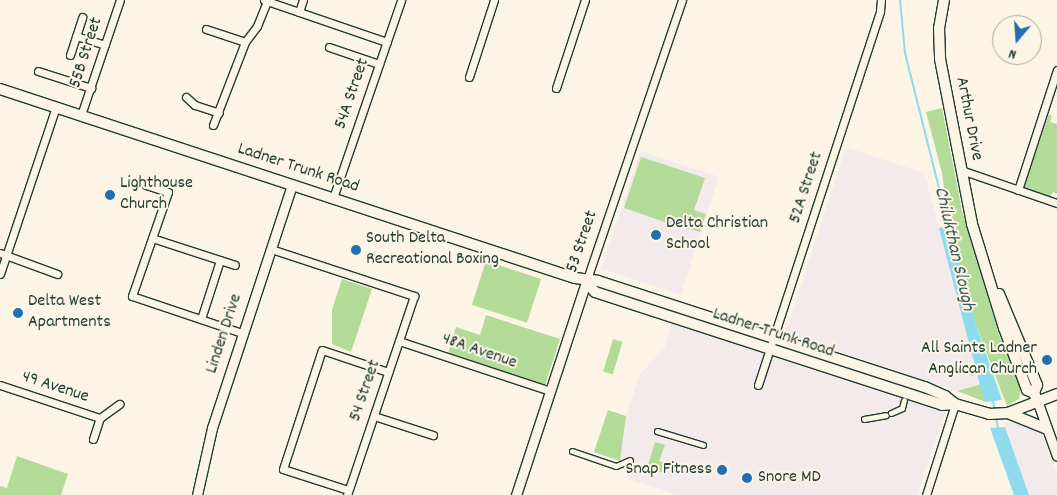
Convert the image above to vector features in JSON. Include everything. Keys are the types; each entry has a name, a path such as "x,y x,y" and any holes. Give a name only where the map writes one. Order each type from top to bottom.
{"main road":[{"name":"Arthur Drive","path":"944,0 939,51 961,170 977,243 1037,385 1034,392 1038,403"},
{"name":"Ladner Trunk Road","path":"0,89 586,282 598,281 925,388 945,396 955,404 970,409 1008,413 1038,403 1057,394"},
{"name":"Ladner Trunk Road","path":"586,282 595,292 921,399 942,405 955,404"},
{"path":"1008,413 1047,430"}],"street":[{"name":"55B Street","path":"82,115 120,0"},
{"path":"299,12 303,0"},
{"name":"54A Street","path":"333,198 401,0"},
{"path":"469,77 494,0"},
{"path":"556,88 585,0"},
{"name":"53 Street","path":"516,495 682,0"},
{"name":"52A Street","path":"758,385 880,11 881,0"},
{"path":"213,125 245,42 257,26 265,1 387,42"},
{"path":"70,55 82,17"},
{"path":"206,29 245,42"},
{"path":"76,36 105,45"},
{"path":"328,47 380,64"},
{"path":"1018,190 1057,70"},
{"path":"38,71 90,88"},
{"path":"186,97 195,105 219,113"},
{"name":"55B Street","path":"0,274 3,254 56,107"},
{"path":"961,170 1057,203"},
{"name":"Linden Drive","path":"198,495 212,428 292,184"},
{"path":"146,185 168,192 132,296 242,333"},
{"path":"152,238 235,265"},
{"name":"54 Street","path":"272,249 414,296 348,493"},
{"path":"3,254 57,274"},
{"path":"201,319 220,260"},
{"name":"48A Avenue","path":"399,341 550,391"},
{"path":"348,493 283,469 322,350 388,372"},
{"name":"49 Avenue","path":"0,385 100,418"},
{"path":"864,419 889,414 902,408 904,400"},
{"path":"1038,403 1057,456"},
{"name":"49 Avenue","path":"93,439 100,418 119,404"},
{"path":"926,495 955,404"},
{"path":"374,416 433,435"},
{"path":"657,431 703,445"},
{"path":"572,451 616,466 630,460"}],"shaded area":[{"path":"846,147 924,173 982,384 957,391 785,334"},
{"name":"Delta Christian School","path":"640,151 719,177 681,295 602,269"},
{"path":"672,323 946,411 917,495 677,495 628,479 620,461 626,416 640,374 664,349"},
{"path":"1019,421 1040,430 1057,477 1057,495 1029,495 1004,423"}],"green space":[{"path":"942,108 962,211 999,334 1021,389 1019,399 1007,406 976,325 950,234 942,173 926,112"},
{"path":"1049,114 1052,116 1050,122 1057,124 1057,194 1053,192 1050,197 1027,190 1024,185"},
{"path":"641,157 705,178 694,210 706,214 700,232 690,229 692,218 688,230 624,208"},
{"path":"486,261 541,279 527,323 472,305"},
{"path":"342,279 372,289 351,352 332,344 332,310"},
{"path":"486,315 560,339 545,385 448,353 456,327 480,335"},
{"path":"613,339 623,342 613,374 603,372"},
{"path":"982,384 986,402 957,391"},
{"path":"608,410 626,416 620,461 594,452"},
{"path":"655,442 665,445 659,461 667,464 664,473 647,468"},
{"path":"17,456 68,474 61,495 0,495 0,486 7,488"}],"water":[{"path":"949,225 976,325 1002,400 986,402 982,393 939,228"},
{"path":"1005,427 1029,495 1014,495 990,428"}],"waterway":[{"name":"Chilukthan Slough","path":"900,0 905,53 941,196 945,228"},
{"name":"Chilukthan Slough","path":"993,401 995,411"},
{"name":"Chilukthan Slough","path":"996,418 998,428"}],"place":[{"name":"Lighthouse Church","path":"110,195"},
{"name":"Delta Christian School","path":"656,235"},
{"name":"South Delta Recreational Boxing","path":"356,250"},
{"name":"Delta West Apartments","path":"18,313"},
{"name":"All Saints Ladner Anglican Church","path":"1047,360"},
{"name":"Snap Fitness","path":"722,470"},
{"name":"Snore MD","path":"747,478"}]}
